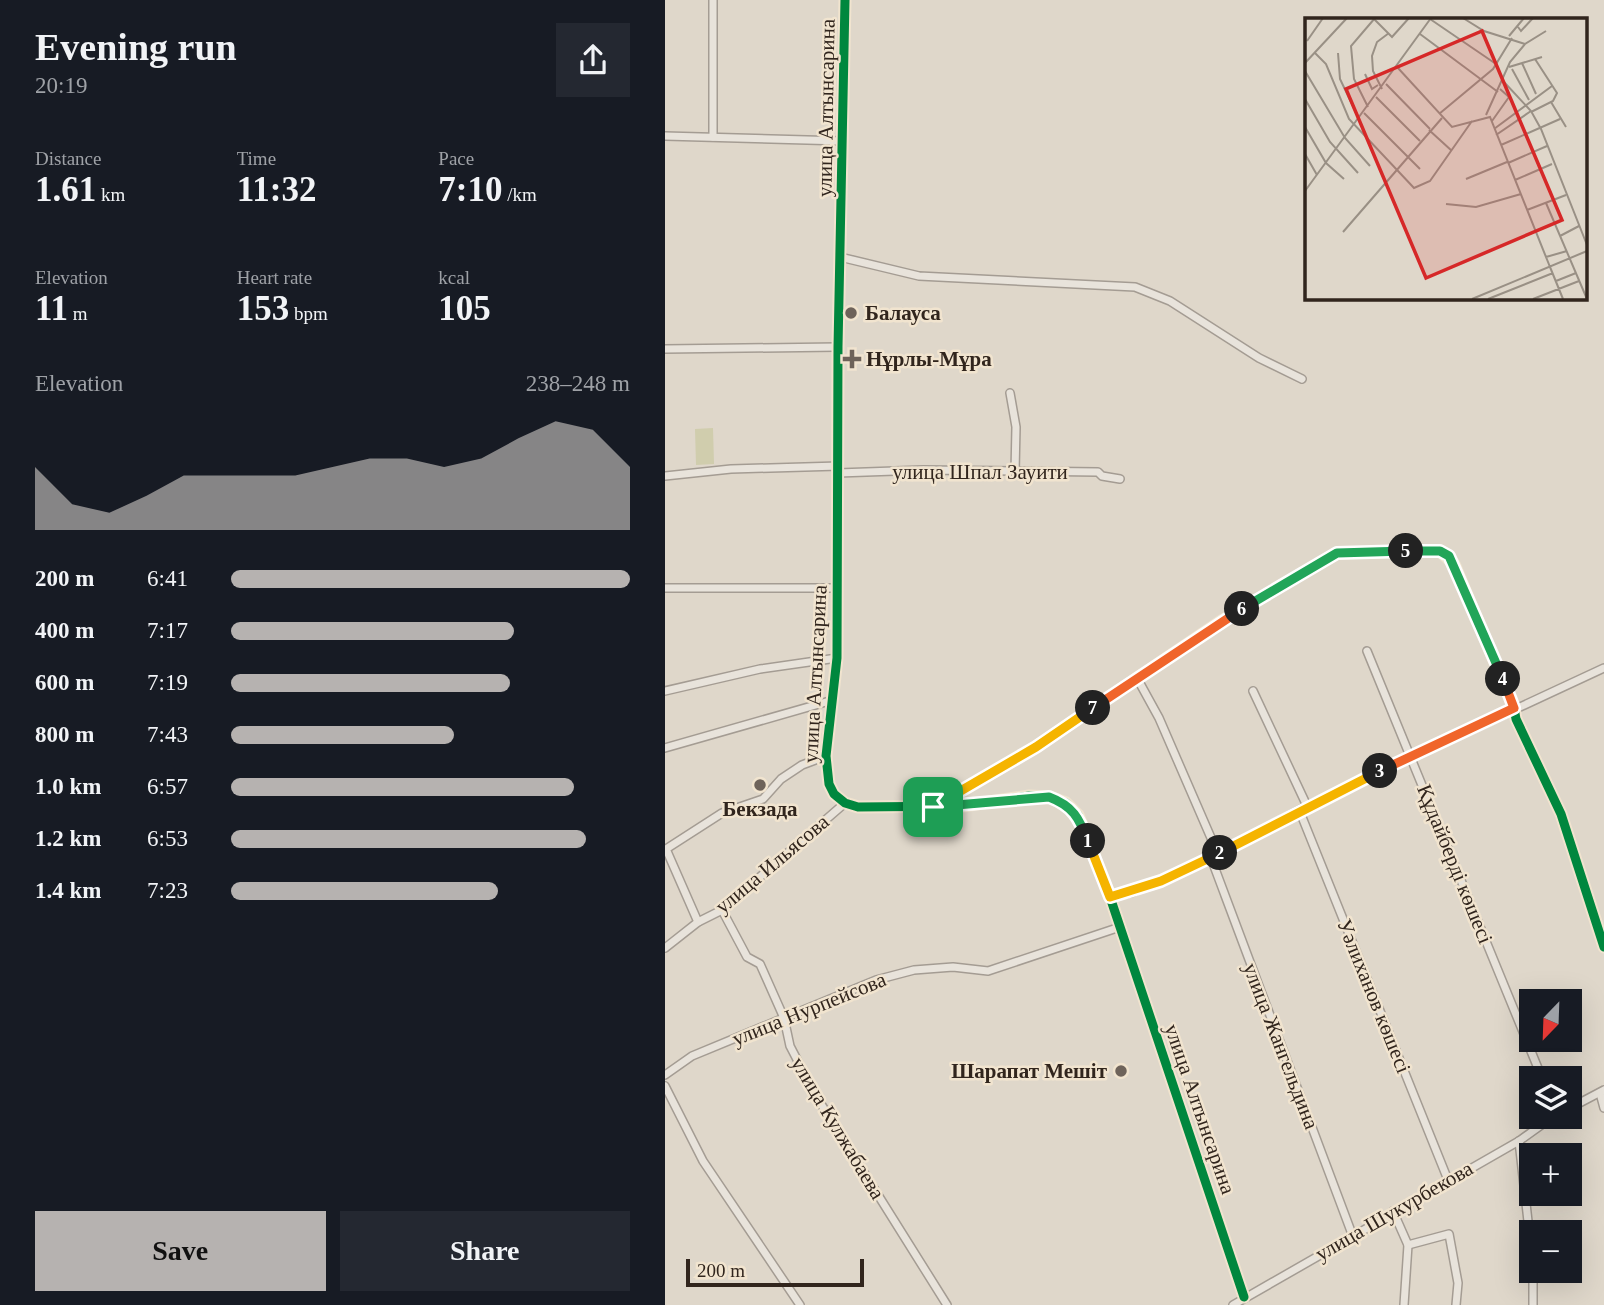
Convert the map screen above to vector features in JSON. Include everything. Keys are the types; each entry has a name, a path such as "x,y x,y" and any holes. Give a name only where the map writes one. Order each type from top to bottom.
{"street":[{"path":"713,0 713,137"},
{"name":"улица Алтынсарина","path":"845,0 838,347 837,658 826,755 829,784 845,803 858,807 933,807 1029,796 1049,797 1066,803 1078,815 1110,897 1244,1297"},
{"path":"665,136 843,141"},
{"path":"840,257 919,276 1135,287 1170,300 1259,358 1302,379"},
{"path":"665,349 838,347"},
{"path":"1010,393 1016,427 1016,472"},
{"name":"улица Шпал Зауити","path":"665,476 731,469 839,469 1098,472 1102,476 1120,479"},
{"path":"933,807 1036,747 1223,620 1337,553 1440,551 1449,556 1514,708 1516,719 1561,814 1604,947"},
{"path":"665,588 837,588"},
{"name":"Құдайберді көшесі","path":"1367,651 1537,1066"},
{"path":"665,691 760,669 837,658"},
{"path":"1110,897 1133,892 1214,856 1412,756 1604,668"},
{"name":"улица Жангельдина","path":"1137,678 1159,718 1214,856 1352,1234"},
{"name":"Уәлиханов көшесі","path":"1253,691 1303,809 1448,1180"},
{"path":"665,748 833,700"},
{"path":"698,922 666,849 722,813 763,799 781,779 802,765 826,755"},
{"name":"улица Ильясова","path":"665,948 698,922 722,909 845,803"},
{"name":"улица Кулжабаева","path":"722,909 747,957 760,964 784,1017 790,1046 816,1096 947,1305"},
{"name":"улица Нурпейсова","path":"665,1075 692,1056 876,980 914,970 953,967 988,971 1120,927"},
{"path":"665,1086 703,1161 800,1305"},
{"path":"1582,1102 1602,1091 1604,1108"},
{"name":"улица Шукурбекова","path":"1233,1305 1536,1129"},
{"path":"1519,1141 1528,1220"},
{"path":"1393,1211 1408,1245 1404,1305"},
{"path":"1408,1245 1449,1234 1458,1283 1456,1305"},
{"path":"1533,1283 1533,1305"}],"shaded area":[{"path":"713,428 714,464 696,465 695,429"}],"cycle path":[{"path":"845,0 838,347 837,658 826,756 829,784 834,794 845,803 858,807 963,806 1029,796 1049,797 1066,803 1078,815 1110,897 1244,1297"},
{"path":"937,806 1036,747 1223,620 1337,553 1440,551 1454,564 1514,708 1516,719 1561,814 1604,947"}],"place":[{"name":"Балауса","path":"851,313"},
{"name":"Нұрлы-Мұра","path":"852,359"},
{"name":"Бекзада","path":"760,785"},
{"name":"Шарапат Мешіт","path":"1121,1071"}],"route":[{"path":"1440,551 1449,556 1464,584 1514,708 1307,806 1211,858 1133,892 1110,897 1078,815 1066,803 1049,797 1029,796 963,806 933,807 1038,745 1223,620 1337,553 1440,551"}]}
